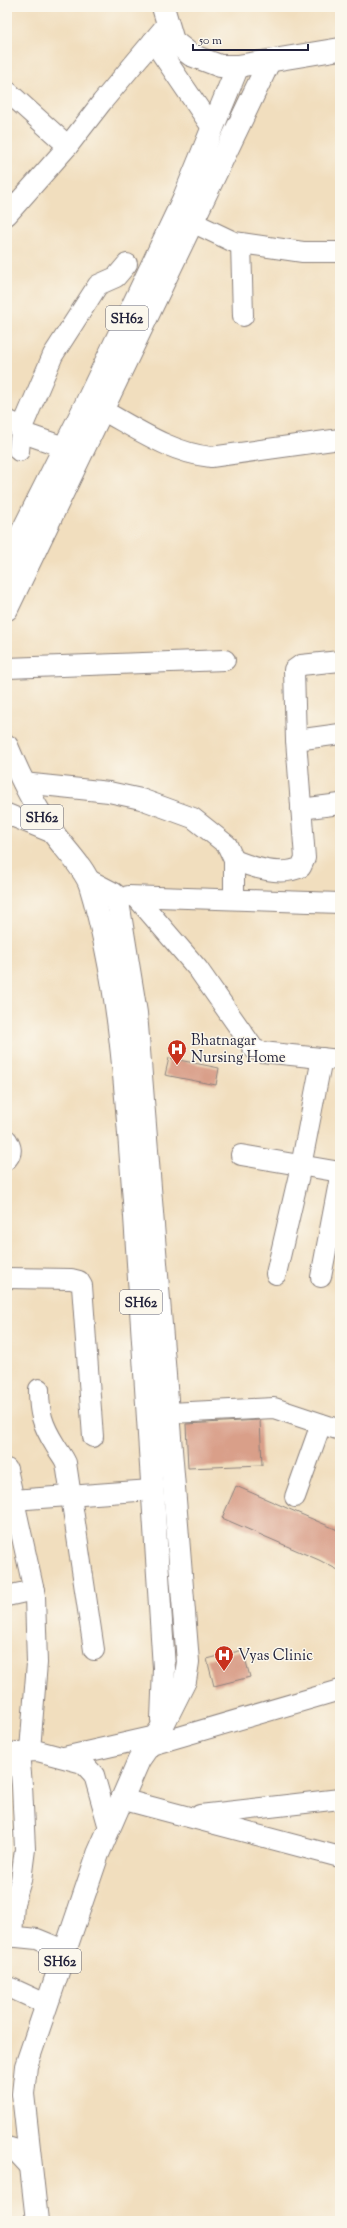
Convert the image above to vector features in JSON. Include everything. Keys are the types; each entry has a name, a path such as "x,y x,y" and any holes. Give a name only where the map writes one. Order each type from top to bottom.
{"main road":[{"path":"166,15 173,41 191,55 220,66 238,66 269,62 340,49"},
{"path":"7,609 269,62"},
{"name":"SH62","path":"7,567 21,534 183,200 238,66"},
{"name":"SH62","path":"7,746 23,783 53,833 89,881 103,933 113,982 125,1081 164,1668 155,1736 121,1799 109,1828 64,1950 26,2066 23,2094 30,2165 38,2217"},
{"path":"89,881 114,894 119,908 136,1013 170,1413 188,1662 185,1681 155,1736"},
{"path":"7,2095 26,2066"},
{"path":"7,2148 17,2151 30,2165"}],"street":[{"path":"8,211 68,146 102,102 153,41 166,15"},
{"path":"153,41 213,129"},
{"path":"7,91 68,146"},
{"path":"192,222 222,237 241,243 304,252 340,252"},
{"path":"241,243 242,316"},
{"path":"19,451 14,425 58,349 98,285 116,277 127,264"},
{"path":"102,410 174,449 194,455 211,457 340,439"},
{"path":"14,425 26,434 64,447"},
{"path":"7,668 225,660"},
{"path":"234,860 253,868 280,871 293,871 301,867 305,858 296,740 294,670 301,665 340,661"},
{"path":"296,740 340,734"},
{"path":"23,783 109,792 141,799 193,818 227,845 234,860 234,899"},
{"path":"301,809 340,804"},
{"path":"7,814 53,833"},
{"path":"114,894 137,898 234,899 340,903"},
{"path":"137,898 198,969 254,1048 262,1052 331,1059 301,1166 276,1274"},
{"path":"7,1140 12,1148 11,1155 7,1159"},
{"path":"241,1155 340,1172"},
{"path":"321,1277 340,1177"},
{"path":"7,1278 79,1280 82,1286 94,1437"},
{"path":"39,1389 39,1412 44,1428 57,1449 63,1455 71,1496 94,1650"},
{"path":"170,1413 274,1408 340,1430"},
{"path":"295,1497 321,1424"},
{"path":"7,1470 34,1590 37,1625 37,1663 18,1752 22,1785 25,1850 21,1880 14,1903 9,1937 37,1940 64,1950"},
{"path":"13,1500 151,1490"},
{"path":"7,1596 34,1590"},
{"path":"64,1757 336,1696"},
{"path":"18,1752 64,1757 83,1763 94,1775 109,1828"},
{"path":"121,1799 340,1857"},
{"path":"188,1817 340,1799"},
{"path":"7,1988 46,2004"}],"building":[{"path":"169,1058 219,1068 216,1085 165,1075"},
{"path":"260,1420 262,1465 188,1468 186,1424"},
{"path":"236,1486 340,1531 340,1571 319,1560 222,1518"},
{"path":"243,1650 250,1677 214,1686 207,1659"}],"place":[{"name":"Bhatnagar Nursing Home","path":"177,1066"},
{"name":"Vyas Clinic","path":"224,1672"}]}
